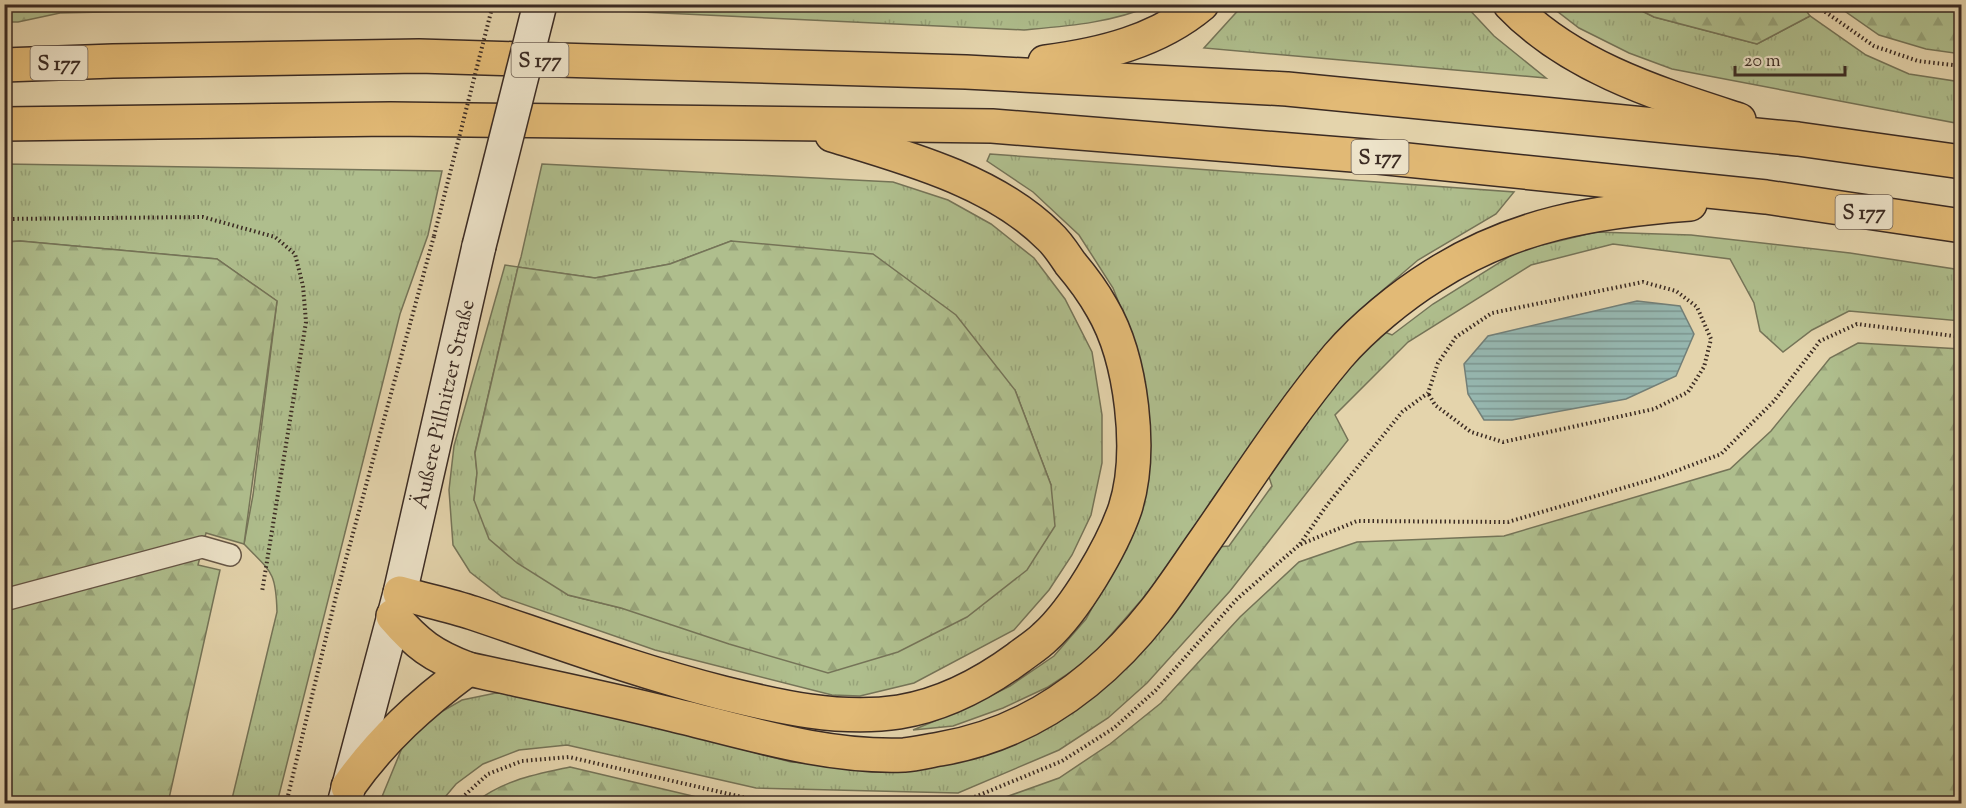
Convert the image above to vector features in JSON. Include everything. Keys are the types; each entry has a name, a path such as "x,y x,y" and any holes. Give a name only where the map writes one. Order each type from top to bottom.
{"highway":[{"path":"966,72 1077,58 1119,48 1162,30 1202,4"},
{"path":"1510,4 1542,34 1582,58 1623,78 1705,109 1798,139"},
{"name":"S 177","path":"4,65 419,56 966,72 1287,89 1798,139 1962,162"},
{"name":"S 177","path":"4,124 391,119 992,126 1378,157 1766,197 1962,226"},
{"path":"793,123 896,154 988,192 1015,208 1050,236 1104,310 1120,349 1129,392 1134,426 1131,477 1125,508 1106,552 1078,597 1046,637 1000,671 953,696 904,711 867,716 830,714 782,707 665,678 472,612 397,605 411,637 424,648 448,662 468,669 620,701 797,745 850,753 906,755 966,745 1003,731 1053,707 1092,679 1125,647 1156,609 1299,405 1341,352 1385,311 1431,277 1472,253 1523,231 1576,217 1659,206 1766,197"},
{"path":"346,795 369,758 396,727 444,686 468,669"}],"main road":[{"name":"Äußere Pillnitzer Straße","path":"346,795 397,605 479,246 540,4"}],"lane":[{"path":"4,600 202,547 230,555"}],"path":[{"path":"286,804 340,580 434,236 493,4"},
{"path":"1814,4 1874,46 1918,61 1962,66"},
{"path":"4,219 203,217 274,237 295,254 303,286 306,322 262,592"},
{"path":"455,804 488,774 522,761 569,757 755,800 960,803 1062,761 1114,728 1156,690 1237,599 1299,545 1327,505 1402,412 1428,393 1438,363 1456,337 1492,313 1643,282 1676,291 1697,307 1711,339 1704,366 1688,392 1654,409 1503,442 1471,432 1436,405 1428,393"},
{"path":"1299,545 1357,521 1508,522 1660,477 1720,454 1774,401 1820,341 1857,324 1962,337"}],"green space":[{"path":"5,4 481,5 480,11 192,10 60,13 18,22 5,22"},
{"path":"579,4 1153,5 1105,20 1024,30 578,9"},
{"path":"1243,5 1465,5 1494,36 1546,78 1204,48"},
{"path":"1549,5 1630,5 1654,17 1757,44 1810,16 1866,55 1909,74 1961,82 1961,124 1672,69 1629,53 1579,28"},
{"path":"1630,5 1802,5 1810,16 1757,44 1654,17"},
{"path":"1836,5 1961,5 1961,54 1926,49 1879,35"},
{"path":"990,154 1514,192 1496,214 1418,260 1369,302 1288,392 1151,589 1089,660 1048,687 1003,708 953,726 913,730 966,708 1010,686 1054,656 1086,619 1120,556 1147,422 1136,346 1113,288 1079,235 1033,192 987,161"},
{"path":"5,164 442,171 428,235 400,314 277,803 231,803 277,612 275,588 270,573 244,544 253,495 277,301 217,259 20,241 5,242"},
{"path":"542,164 893,182 948,200 991,224 1034,258 1065,299 1092,352 1102,415 1102,463 1091,515 1072,555 1049,590 1014,630 914,683 860,696 832,695 655,650 502,597 470,572 453,545 449,490 454,446 505,265 518,267","holes":["731,241 1015,390 1051,485 621,608 568,595 474,500 477,473 475,452 518,267 595,278 670,264"]},
{"path":"1596,232 1691,235 1850,253 1961,270 1961,321 1849,311 1812,330 1783,352 1760,331 1754,303 1730,259 1613,244 1531,265 1408,342 1335,415 1348,440 1230,591 1147,683 1108,718 1059,750 958,793 756,788 567,745 519,750 483,764 456,784 440,803 379,804 402,748 434,716 462,700 496,693 522,694 565,703 791,762 871,768 1013,745 1077,709 1109,684 1141,652 1217,547 1229,546 1272,486 1268,474 1351,364 1382,331 1392,335 1433,304 1518,251"},
{"path":"20,241 217,259 277,301 244,544 206,533 198,565 220,570 168,803 5,804 5,242"},
{"path":"731,241 873,254 956,315 1015,390 1051,485 1055,526 1027,570 967,617 898,652 828,673 729,644 621,608 568,595 517,563 489,539 474,500 477,473 475,453 518,267 595,278 670,264"},
{"path":"1858,343 1961,349 1961,803 989,803 1059,778 1110,744 1161,703 1240,617 1299,562 1357,542 1504,536 1730,469 1771,431 1830,358"},
{"path":"570,767 722,803 474,803 508,784"}],"water":[{"path":"1637,301 1680,306 1694,334 1676,376 1626,399 1512,420 1484,420 1468,394 1464,364 1488,336"}]}
